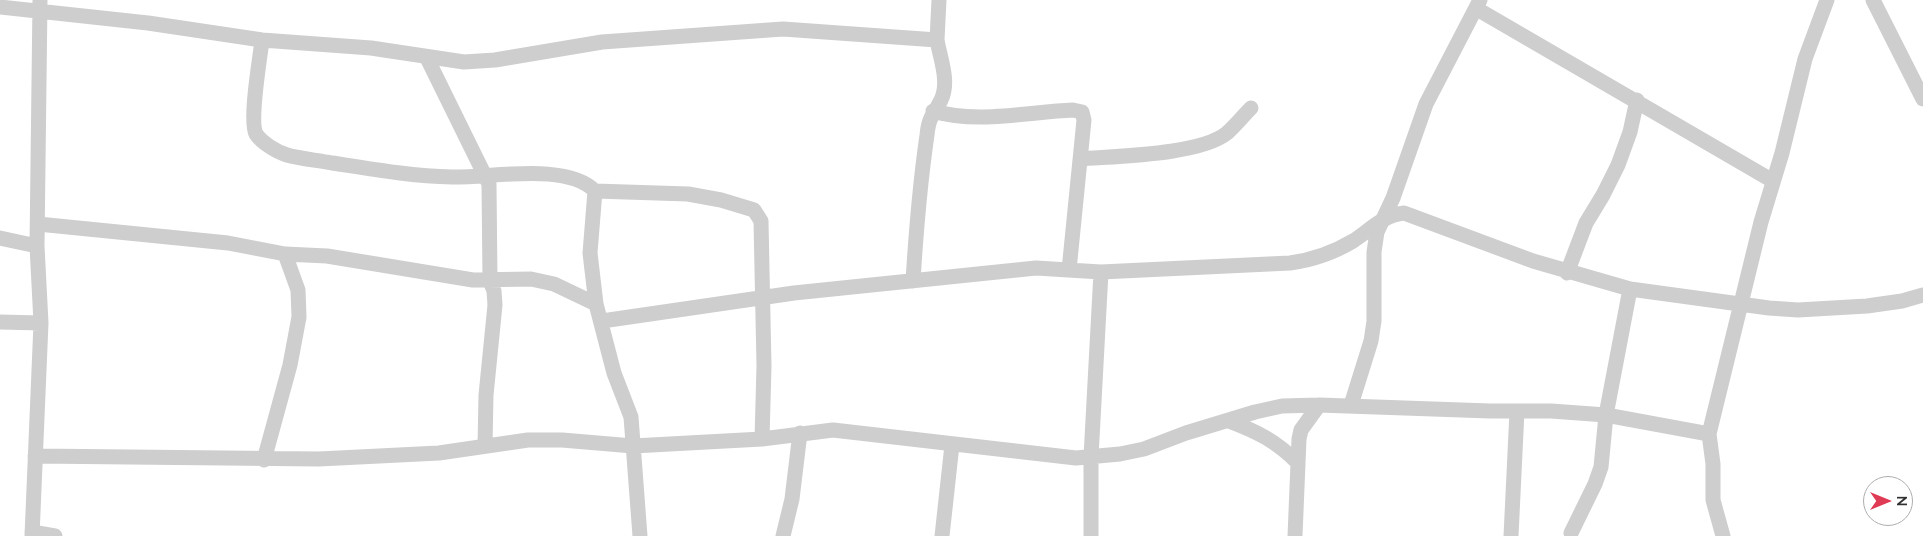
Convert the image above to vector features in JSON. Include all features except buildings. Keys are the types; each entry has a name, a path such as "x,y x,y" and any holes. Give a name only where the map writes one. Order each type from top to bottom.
{"street":[{"path":"914,281 919,186 928,124 933,111 941,100 945,87 937,40 938,0"},
{"path":"1723,536 1713,500 1713,464 1709,434 1805,59 1827,0"},
{"path":"1873,0 1923,99"},
{"path":"1350,405 1371,341 1374,321 1375,241 1377,232 1384,218 1426,104 1478,4 1773,181"},
{"path":"0,7 40,6 262,40 371,48 427,58 479,61 602,42 783,29 937,40"},
{"path":"40,6 37,246 41,323 32,534 55,536"},
{"path":"262,40 254,119 256,134 266,144 286,155 358,167 449,177 487,177 524,174 557,176 577,179 588,184 595,191 688,194 721,200 754,210 761,221 761,299 764,366 762,439"},
{"path":"427,58 474,156 487,177 490,281 494,291 495,305 487,385 485,446"},
{"path":"1568,273 1586,223 1618,165 1630,132 1637,100"},
{"path":"1080,159 1163,152 1209,143 1226,134 1250,108"},
{"path":"933,111 971,117 1073,110 1082,112 1084,120 1069,270"},
{"path":"595,191 590,253 596,304 602,321 614,373 631,417 640,536"},
{"path":"602,321 761,299 1036,268 1101,272 1208,268 1308,260 1339,249 1384,218 1397,214 1409,214 1568,273 1630,290 1769,308 1808,309 1902,302 1923,295"},
{"path":"38,224 218,242 285,254 327,256 490,281 520,278 543,281 576,293 596,304"},
{"path":"0,238 37,246"},
{"path":"264,460 290,365 300,306 294,276 285,254"},
{"path":"1090,536 1091,457 1101,272"},
{"path":"1571,533 1596,484 1601,466 1606,415 1630,290"},
{"path":"0,322 41,323"},
{"path":"35,456 264,460 439,453 528,440 562,440 633,446 762,439 833,430 1076,458 1120,454 1144,449 1186,433 1282,406 1319,405 1606,415 1709,434"},
{"path":"1295,536 1301,430 1319,405"},
{"path":"1511,536 1517,411"},
{"path":"1228,421 1257,432 1280,445 1298,463"},
{"path":"783,536 792,498 800,433"},
{"path":"942,536 952,445"}]}
